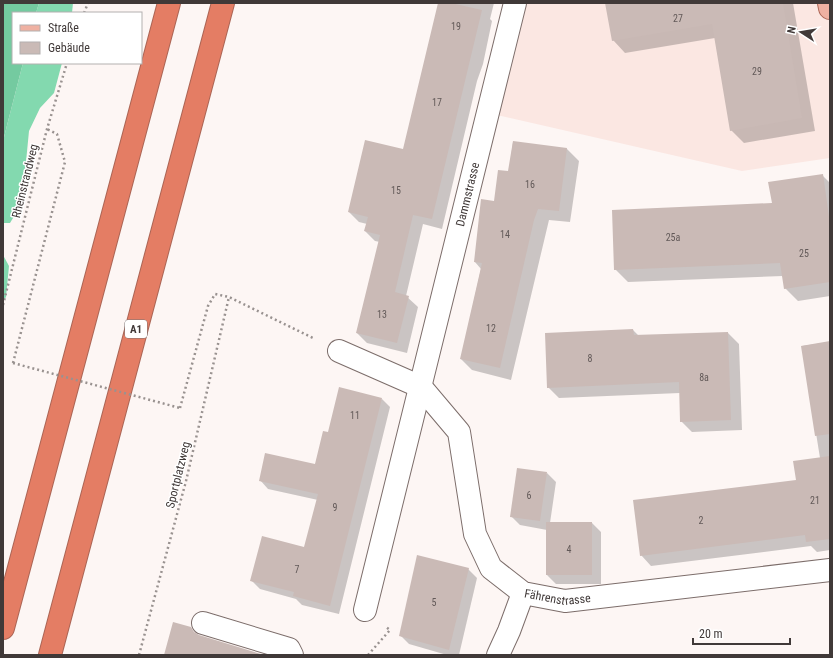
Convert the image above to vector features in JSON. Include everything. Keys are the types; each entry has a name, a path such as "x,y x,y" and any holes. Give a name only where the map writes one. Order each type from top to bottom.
{"highway":[{"path":"3,628 169,3"},
{"name":"A1","path":"50,655 223,3"}],"main road":[{"path":"829,3 830,8"}],"street":[{"name":"Dammstrasse","path":"365,610 421,387 514,3"},
{"path":"339,350 421,387"},
{"name":"Fährenstrasse","path":"421,387 459,432 475,534 491,568 523,593 565,601 830,570"},
{"path":"498,655 510,631 523,593"},
{"path":"203,623 289,648 292,655"}],"path":[{"name":"Rheinstrandweg","path":"3,305 47,129 67,64"},
{"path":"47,129 57,134 65,162 12,363 180,408 208,306 215,294 229,297 339,350"},
{"name":"Sportplatzweg","path":"139,655 186,481 229,297"}],"shaded area":[{"path":"3,3 39,3 36,12 12,12 12,64 23,64 3,141"},
{"path":"39,3 73,3 72,12 36,12"},
{"path":"515,3 830,3 830,158 742,171 488,113"},
{"path":"23,64 62,64 54,93 40,108 29,131 22,203 10,223 3,223 3,141"},
{"path":"3,255 9,266 6,297 3,301"}],"building":[{"path":"438,3 451,3 482,10 432,219 413,215 395,292 409,296 397,343 356,333 380,235 364,231 368,217 348,212 365,140 403,149"},
{"path":"605,3 783,3 802,118 730,131 712,24 612,41"},
{"path":"513,141 567,148 559,211 538,209 534,220 500,368 460,359 482,263 474,262 481,199 494,201 498,170 508,171"},
{"path":"823,174 830,224 830,282 784,289 780,263 614,270 612,210 772,203 768,182"},
{"path":"633,329 634,335 728,332 731,420 680,422 679,382 547,388 545,333"},
{"path":"830,341 830,434 815,436 801,346"},
{"path":"339,387 382,398 330,606 293,596 294,592 250,581 262,536 304,547 318,494 259,481 265,453 315,464 323,431 328,432"},
{"path":"830,456 830,539 806,542 805,535 640,556 633,500 796,480 793,461"},
{"path":"517,468 547,472 540,521 510,517"},
{"path":"546,522 592,522 592,575 546,575"},
{"path":"417,555 469,568 449,650 399,636"},
{"path":"173,622 191,627 194,632 199,635 264,655 164,655"}]}
